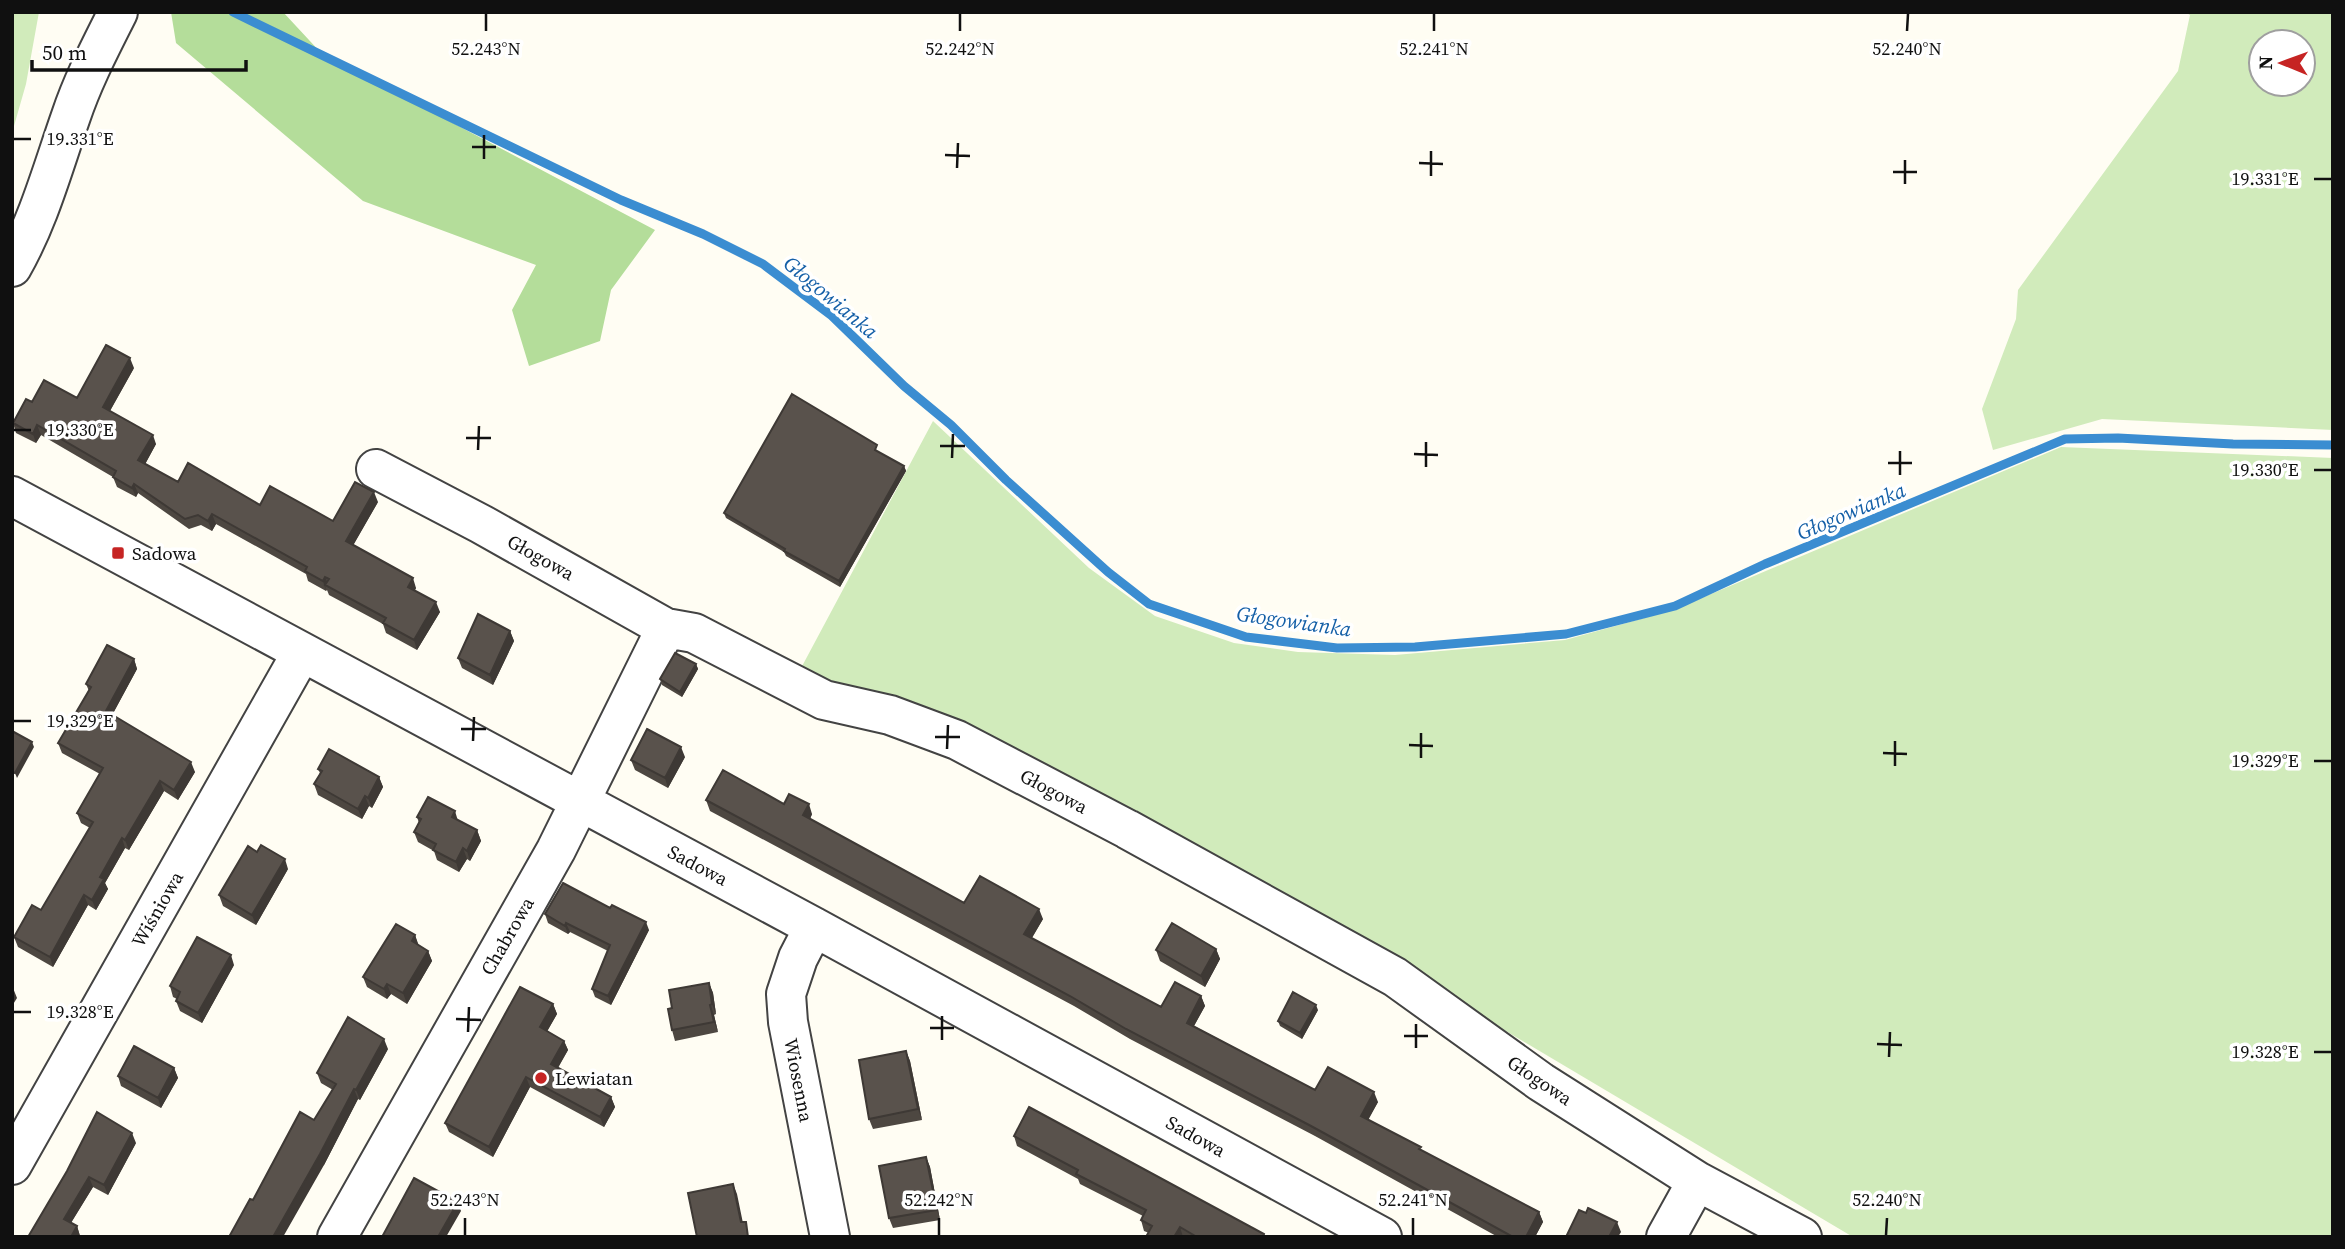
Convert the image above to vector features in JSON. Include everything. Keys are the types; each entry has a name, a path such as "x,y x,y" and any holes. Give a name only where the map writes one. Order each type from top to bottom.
{"street":[{"path":"12,267 35,221 71,114 118,12"},
{"name":"Głogowa","path":"376,469 481,524 666,628 694,633 824,700 890,715 957,740 1127,829 1395,977 1541,1082 1697,1181 1802,1237"},
{"name":"Sadowa","path":"12,496 814,927 1382,1237"},
{"name":"Chabrowa","path":"337,1237 556,850 666,628"},
{"name":"Wiśniowa","path":"12,1165 302,652"},
{"name":"Wiosenna","path":"814,927 798,958 786,994 788,1022 830,1237"},
{"path":"1666,1237 1697,1181"}],"green space":[{"path":"12,12 39,12 26,84 12,133"},
{"path":"171,12 283,12 322,54 655,230 611,290 600,341 529,366 512,310 536,265 363,201 176,43"},
{"path":"2185,12 2333,12 2333,430 2102,419 1993,450 1982,409 2016,319 2018,290 2178,71 2190,15"},
{"path":"933,421 1089,568 1155,616 1234,643 1298,652 1395,655 1565,640 1673,610 2061,447 2333,458 2333,1237 1853,1237 1383,958 908,706 800,670"}],"building":[{"path":"106,345 130,358 103,407 153,435 138,460 178,482 188,463 260,505 270,486 333,521 355,482 374,492 346,541 413,578 408,587 436,602 414,640 383,623 386,618 325,585 329,579 325,577 323,581 305,571 307,567 212,514 208,521 198,515 185,519 134,484 132,488 113,477 116,471 37,425 33,434 13,423 26,399 32,402 44,380 77,398"},
{"path":"792,394 877,445 875,450 904,466 839,581 784,551 785,549 724,513"},
{"path":"478,614 510,631 490,675 458,658"},
{"path":"107,645 134,659 106,711 191,762 174,790 160,781 125,840 122,838 100,877 104,879 92,900 84,895 50,957 14,937 32,905 41,910 93,822 77,813 103,768 58,743 91,687 86,684"},
{"path":"675,653 696,664 680,692 660,679"},
{"path":"647,729 681,747 665,778 631,760"},
{"path":"12,731 32,742 15,773 12,772"},
{"path":"329,749 379,777 368,798 365,796 358,809 314,784 322,771 318,769"},
{"path":"723,770 784,804 789,794 809,804 803,815 964,903 980,876 1039,909 1024,934 1161,1007 1175,982 1201,996 1187,1023 1315,1090 1328,1067 1374,1092 1361,1116 1539,1212 1526,1237 1513,1237 706,800"},
{"path":"428,797 455,811 452,817 477,830 467,851 463,848 456,862 433,850 436,844 414,832 421,819 417,817"},
{"path":"261,845 285,859 252,915 219,895 248,846 257,852"},
{"path":"563,883 610,908 612,905 646,922 608,996 592,989 610,945 566,923 565,926 545,914"},
{"path":"1172,923 1216,949 1201,976 1156,950"},
{"path":"396,924 415,935 412,941 428,951 403,993 387,984 384,989 363,977"},
{"path":"197,937 231,955 198,1013 176,1001 180,992 170,986"},
{"path":"709,983 714,1022 672,1030 668,1009 672,1008 669,990"},
{"path":"520,987 553,1004 540,1027 564,1041 551,1064 611,1097 600,1117 526,1077 489,1147 445,1123"},
{"path":"1293,992 1316,1005 1300,1033 1278,1021"},
{"path":"348,1017 384,1039 273,1237 229,1237 250,1199 253,1200 300,1112 314,1120 336,1084 317,1073"},
{"path":"134,1046 174,1068 158,1098 118,1076"},
{"path":"906,1051 918,1109 869,1119 859,1060"},
{"path":"1029,1107 1264,1234 1263,1237 1197,1237 1180,1227 1174,1237 1146,1237 1152,1226 1141,1220 1146,1210 1076,1174 1078,1170 1014,1136"},
{"path":"97,1112 132,1133 104,1185 89,1177 64,1219 77,1226 71,1237 28,1237 67,1171"},
{"path":"926,1157 937,1210 889,1218 879,1166"},
{"path":"414,1178 458,1202 438,1237 382,1237"},
{"path":"733,1184 741,1222 746,1222 748,1237 697,1237 688,1193"},
{"path":"1588,1208 1617,1222 1609,1237 1566,1237 1579,1210 1586,1213"}],"waterway":[{"name":"Głogowianka","path":"233,12 621,200 703,234 763,264 832,316 904,386 951,425 1006,480 1108,572 1149,604 1246,637 1337,648 1415,647 1566,634 1675,606 1765,564 2065,439 2118,438 2233,444 2333,445"}],"place":[{"name":"Sadowa","path":"118,553"},
{"name":"Lewiatan","path":"541,1078"}]}
